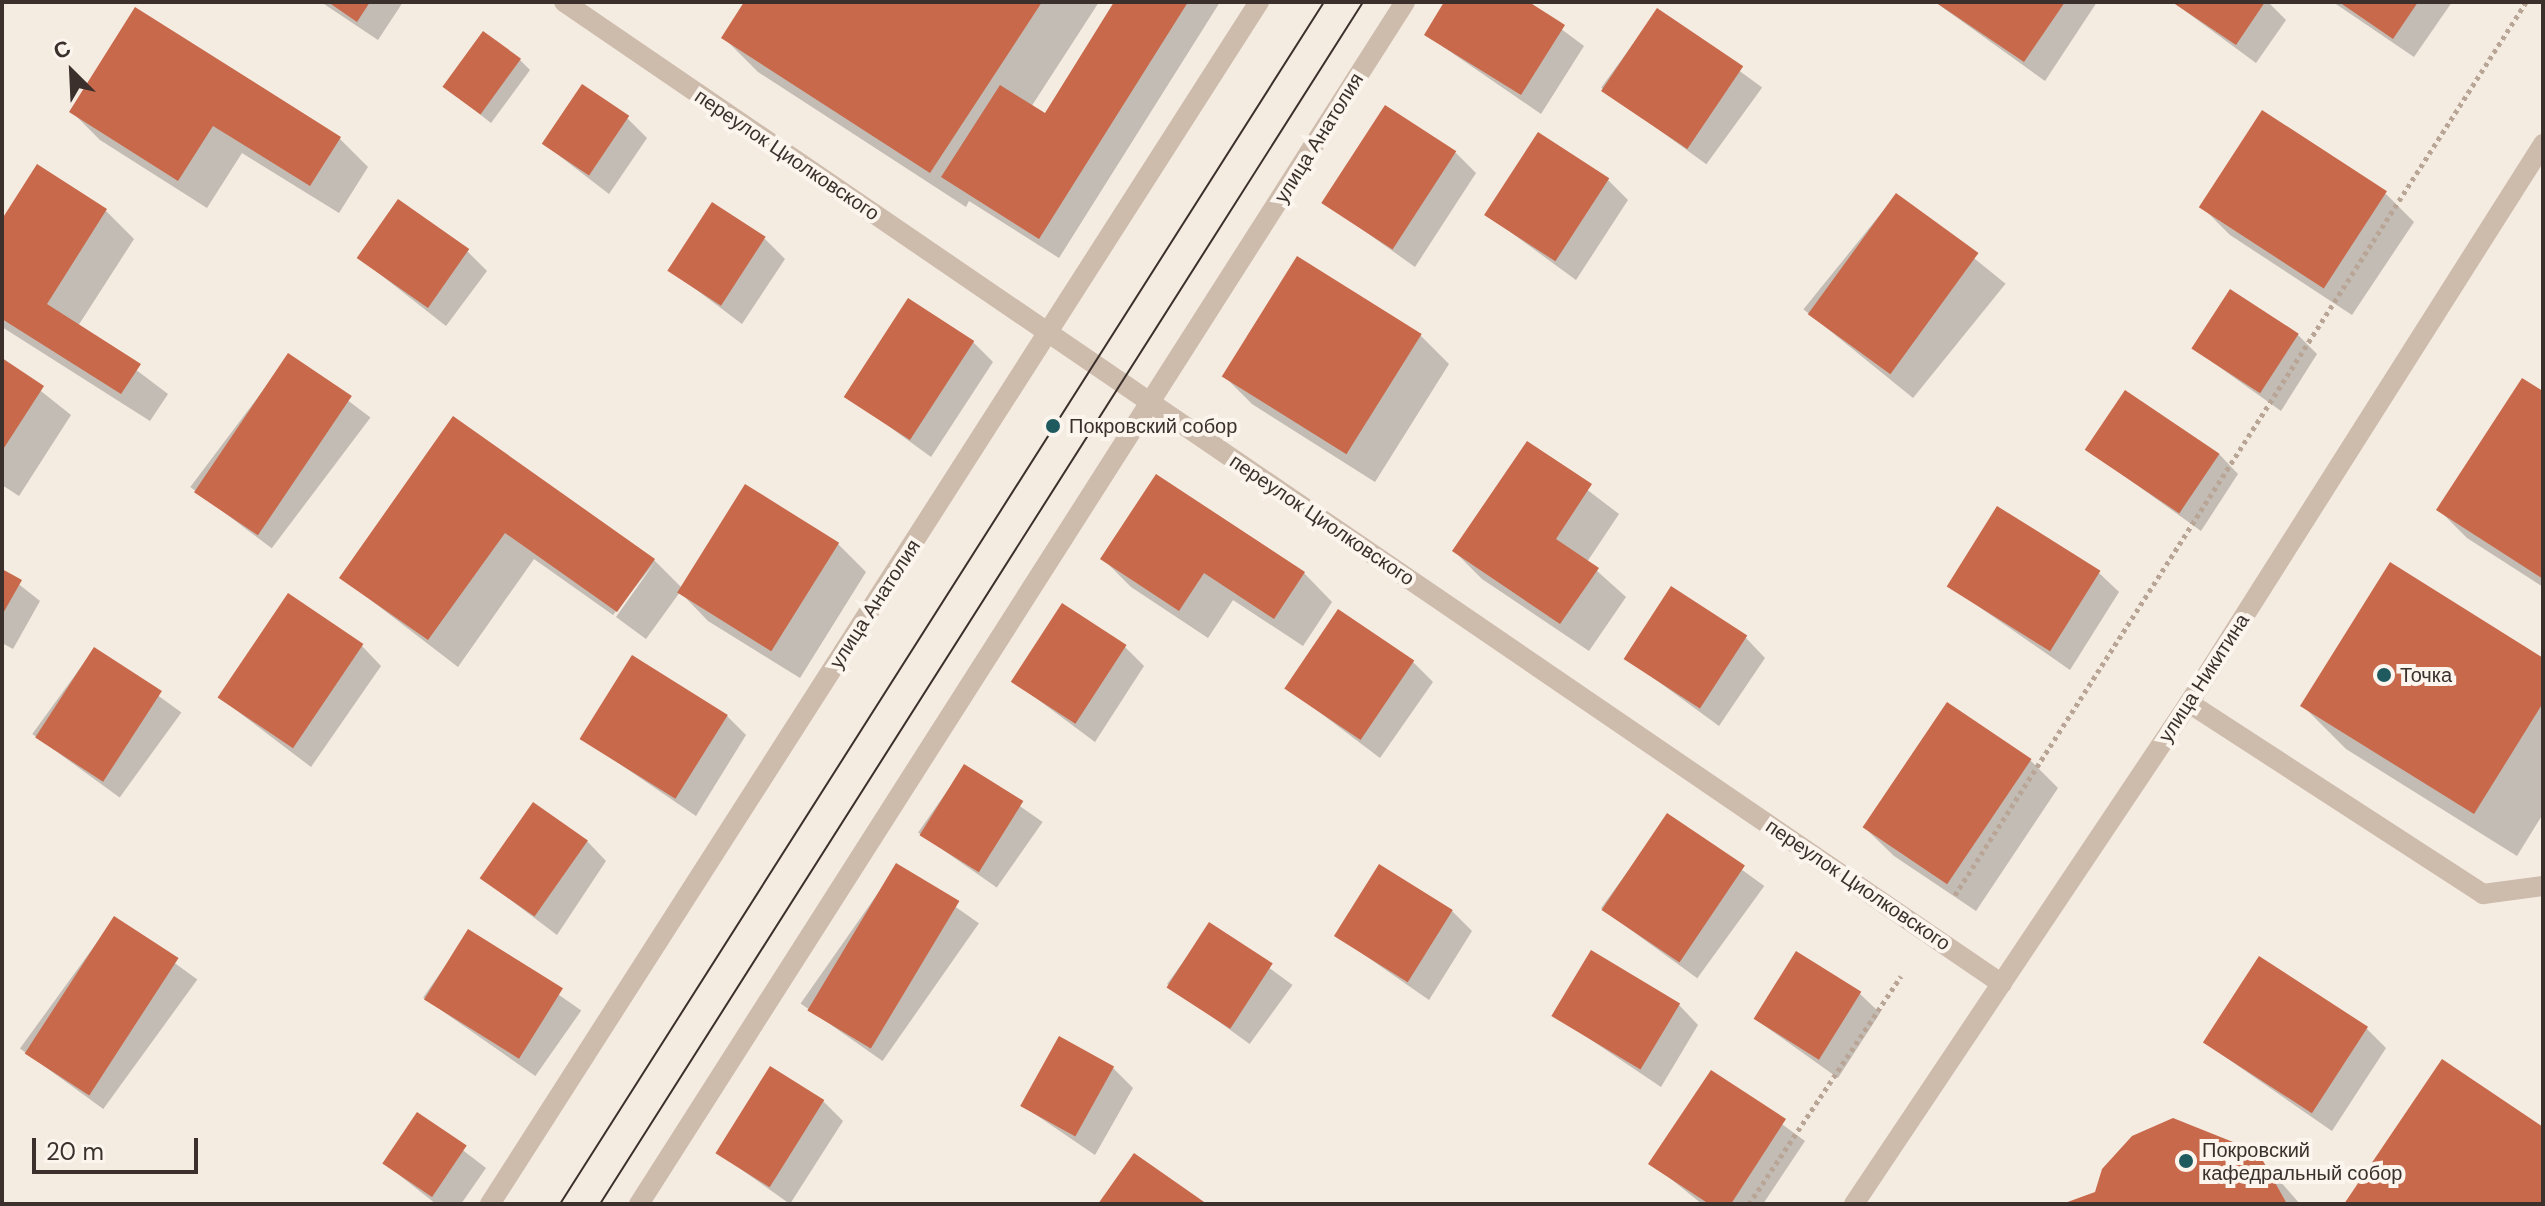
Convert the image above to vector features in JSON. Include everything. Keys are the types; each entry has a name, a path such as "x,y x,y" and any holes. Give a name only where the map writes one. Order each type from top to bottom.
{"street":[{"name":"переулок Циолковского","path":"564,2 2002,984"},
{"name":"улица Анатолия","path":"490,1204 1259,2"},
{"name":"улица Анатолия","path":"639,1204 1405,2"},
{"name":"улица Никитина","path":"1854,1204 2189,703 2543,144"},
{"path":"2189,703 2483,894 2543,886"}],"path":[{"path":"1955,895 2526,2"},
{"path":"1749,1204 1901,976"}],"building":[{"path":"328,2 370,2 357,22"},
{"path":"744,2 1042,2 930,173 721,38"},
{"path":"1114,2 1188,2 1039,239 941,177 1000,85 1045,113"},
{"path":"1444,2 1529,2 1565,25 1521,95 1424,35"},
{"path":"1935,2 2065,2 2024,62"},
{"path":"2172,2 2265,2 2236,45"},
{"path":"2339,2 2418,2 2393,39"},
{"path":"135,7 341,137 310,186 213,126 178,181 69,112"},
{"path":"1657,8 1743,66 1687,149 1601,91"},
{"path":"483,31 521,59 480,114 442,87"},
{"path":"582,84 629,116 589,176 542,144"},
{"path":"1385,105 1456,151 1393,249 1321,203"},
{"path":"2262,110 2387,191 2324,288 2199,207"},
{"path":"1538,132 1609,178 1555,261 1484,215"},
{"path":"37,164 107,209 47,304 141,364 121,394 2,319 2,219"},
{"path":"1896,193 1979,253 1890,374 1808,314"},
{"path":"398,199 469,249 428,308 357,258"},
{"path":"712,202 766,237 721,306 667,271"},
{"path":"1297,256 1422,334 1346,454 1222,376"},
{"path":"2230,289 2299,334 2260,393 2191,349"},
{"path":"908,298 974,341 910,440 844,397"},
{"path":"288,353 352,396 258,535 194,492"},
{"path":"2,358 44,386 2,451"},
{"path":"2522,378 2543,391 2543,579 2436,510"},
{"path":"2125,390 2220,454 2179,513 2085,450"},
{"path":"453,416 655,559 617,612 505,533 428,640 339,578"},
{"path":"1527,441 1592,484 1556,539 1599,568 1560,624 1452,551"},
{"path":"1156,474 1305,572 1274,619 1204,573 1179,611 1100,559"},
{"path":"745,484 839,543 771,651 677,593"},
{"path":"1997,506 2100,571 2050,651 1947,587"},
{"path":"2390,562 2543,658 2543,703 2474,814 2300,706"},
{"path":"2,569 22,580 2,615"},
{"path":"1671,586 1747,636 1700,709 1624,659"},
{"path":"288,593 363,644 293,748 218,697"},
{"path":"1062,603 1127,645 1075,724 1011,682"},
{"path":"1338,609 1414,660 1361,740 1284,689"},
{"path":"94,647 162,691 103,782 35,738"},
{"path":"632,655 728,715 675,799 580,739"},
{"path":"1947,702 2032,759 1947,884 1863,827"},
{"path":"964,764 1023,801 979,872 919,835"},
{"path":"533,802 588,840 535,917 480,878"},
{"path":"1667,813 1745,866 1680,963 1602,910"},
{"path":"896,863 959,901 871,1049 807,1010"},
{"path":"1379,864 1453,910 1408,982 1334,936"},
{"path":"114,916 179,958 89,1095 25,1054"},
{"path":"1209,922 1273,963 1230,1029 1167,987"},
{"path":"468,929 563,988 519,1059 424,999"},
{"path":"1591,950 1680,1004 1640,1070 1551,1016"},
{"path":"1796,951 1861,992 1819,1060 1754,1019"},
{"path":"2259,956 2368,1027 2312,1113 2203,1042"},
{"path":"1059,1036 1114,1067 1075,1137 1020,1106"},
{"path":"2442,1059 2543,1127 2543,1204 2344,1204"},
{"path":"770,1066 824,1100 770,1187 715,1153"},
{"path":"1711,1070 1786,1119 1731,1204 1709,1204 1648,1164"},
{"path":"417,1112 467,1146 432,1197 382,1163"},
{"name":"Покровский кафедральный собор","path":"2173,1118 2258,1152 2287,1204 2062,1204 2095,1192 2102,1169 2132,1136"},
{"path":"1134,1153 1207,1204 1098,1204"}],"tram line":[{"path":"560,1204 1324,2"},
{"path":"600,1204 1363,2"}],"place":[{"name":"Покровский собор","path":"1053,426"},
{"name":"Точка","path":"2384,675"},
{"name":"Покровский кафедральный собор","path":"2186,1161"}]}
